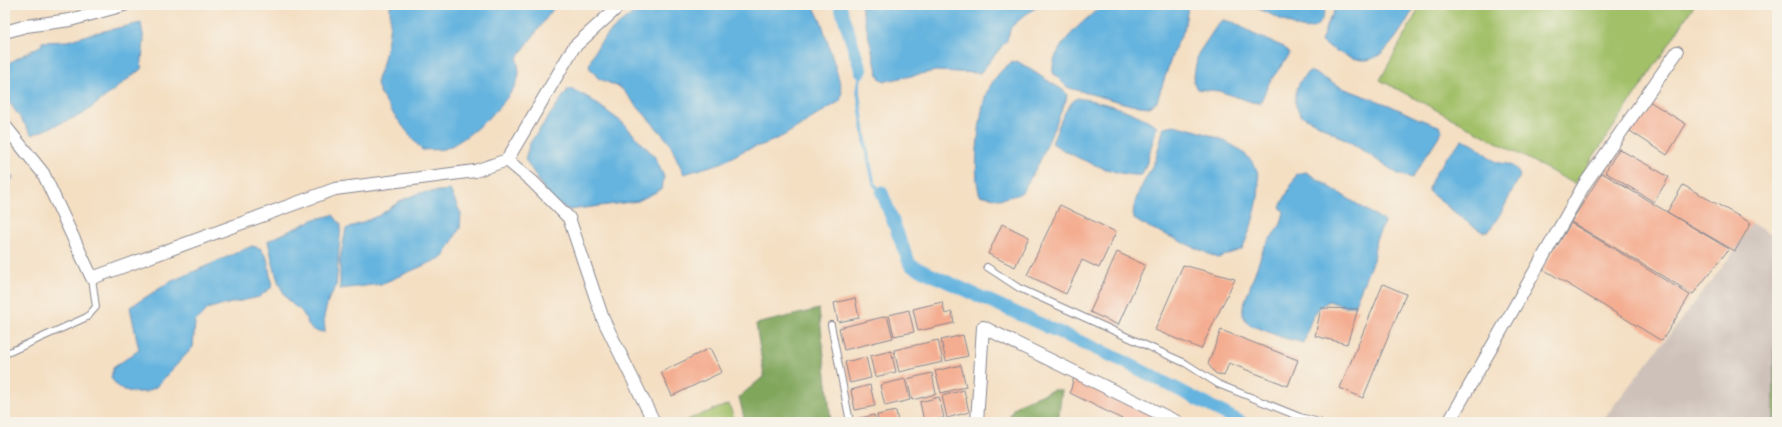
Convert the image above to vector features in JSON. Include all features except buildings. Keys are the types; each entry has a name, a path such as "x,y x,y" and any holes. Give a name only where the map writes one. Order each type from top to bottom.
{"street":[{"path":"5,32 26,26 70,20 124,5"},
{"path":"5,126 43,173 92,278 335,189 475,171 507,160 574,47 620,5"},
{"path":"1449,422 1584,186 1677,52"},
{"path":"507,160 569,218 603,319 654,422"},
{"path":"977,422 983,327 1177,422"}],"lane":[{"path":"988,266 1019,288 1185,363 1218,384 1300,417 1319,422"},
{"path":"5,354 87,317 96,307 92,278"},
{"path":"831,325 850,422"}],"shaded area":[{"path":"1751,223 1777,238 1777,332 1774,352 1774,421 1601,422 1733,253"}],"green space":[{"path":"1421,5 1694,5 1575,184 1380,80"},
{"path":"819,309 831,422 745,422 739,397 764,376 756,324"},
{"path":"1777,335 1777,422 1774,422 1774,352"},
{"path":"1053,390 1062,390 1058,422 1007,422 1013,409 1023,402"},
{"path":"729,404 735,422 681,422"}],"water":[{"path":"390,5 556,5 517,58 519,73 517,82 502,104 480,126 458,142 443,149 422,150 395,116 378,88 377,79 382,65 389,34"},
{"path":"645,5 813,5 822,24 838,76 842,92 840,101 783,136 765,144 745,150 721,163 684,174 669,142 621,88 598,78 589,67 597,47 611,31"},
{"path":"861,5 1040,5 1011,27 1007,40 980,73 936,71 886,81 880,79 878,75"},
{"path":"1103,5 1188,6 1184,30 1174,50 1157,101 1149,107 1131,105 1067,87 1053,73 1057,54 1063,44 1078,26"},
{"path":"1251,5 1327,5 1322,19 1316,27 1306,29 1297,27"},
{"path":"1337,5 1416,5 1395,39 1388,47 1372,59 1359,60 1336,51 1321,42 1327,24"},
{"path":"1223,20 1235,23 1253,34 1284,47 1290,54 1270,81 1260,103 1252,102 1219,91 1197,89 1193,81 1198,54 1218,24"},
{"path":"141,23 144,41 141,69 83,114 32,135 5,96 5,65 42,45 42,42 68,41 90,34"},
{"path":"1017,61 1064,91 1067,95 1039,163 1022,192 1017,195 1000,199 980,195 977,174 977,145 983,104 986,94 1003,69 1007,65"},
{"path":"1308,72 1312,72 1345,89 1389,105 1419,119 1439,126 1442,131 1412,178 1398,174 1350,142 1301,115 1295,98 1300,82"},
{"path":"569,88 589,98 623,123 655,157 664,177 662,189 638,201 569,210 551,200 525,159 530,143"},
{"path":"1077,98 1118,108 1139,116 1157,126 1142,175 1120,173 1095,165 1052,143 1068,107"},
{"path":"1174,125 1218,138 1240,150 1255,166 1259,185 1258,196 1253,220 1242,249 1218,258 1134,219 1134,205 1156,158 1164,127"},
{"path":"1462,140 1472,143 1497,162 1509,164 1516,169 1520,176 1502,211 1489,231 1483,232 1471,225 1429,192 1432,179 1436,172"},
{"path":"5,168 13,178 5,184"},
{"path":"1306,172 1384,221 1376,239 1373,260 1354,306 1343,306 1329,301 1323,305 1315,313 1312,319 1304,343 1281,337 1248,324 1243,315 1243,307 1264,247 1281,224 1284,212 1280,207 1297,174"},
{"path":"450,190 461,214 460,228 443,257 381,284 340,289 340,259 346,229 380,215 400,201 419,193"},
{"path":"333,215 341,225 336,287 329,298 324,316 325,332 311,329 302,312 285,296 278,281 268,241 315,219"},
{"path":"252,246 260,248 267,258 272,287 259,297 209,308 195,322 193,347 156,387 146,392 131,392 119,388 111,378 113,368 139,350 130,307 170,282"}],"waterway":[{"path":"840,5 861,71"},
{"path":"861,71 858,91 866,147 874,184 882,193"},
{"path":"882,193 910,265 1123,361 1241,422"}]}
